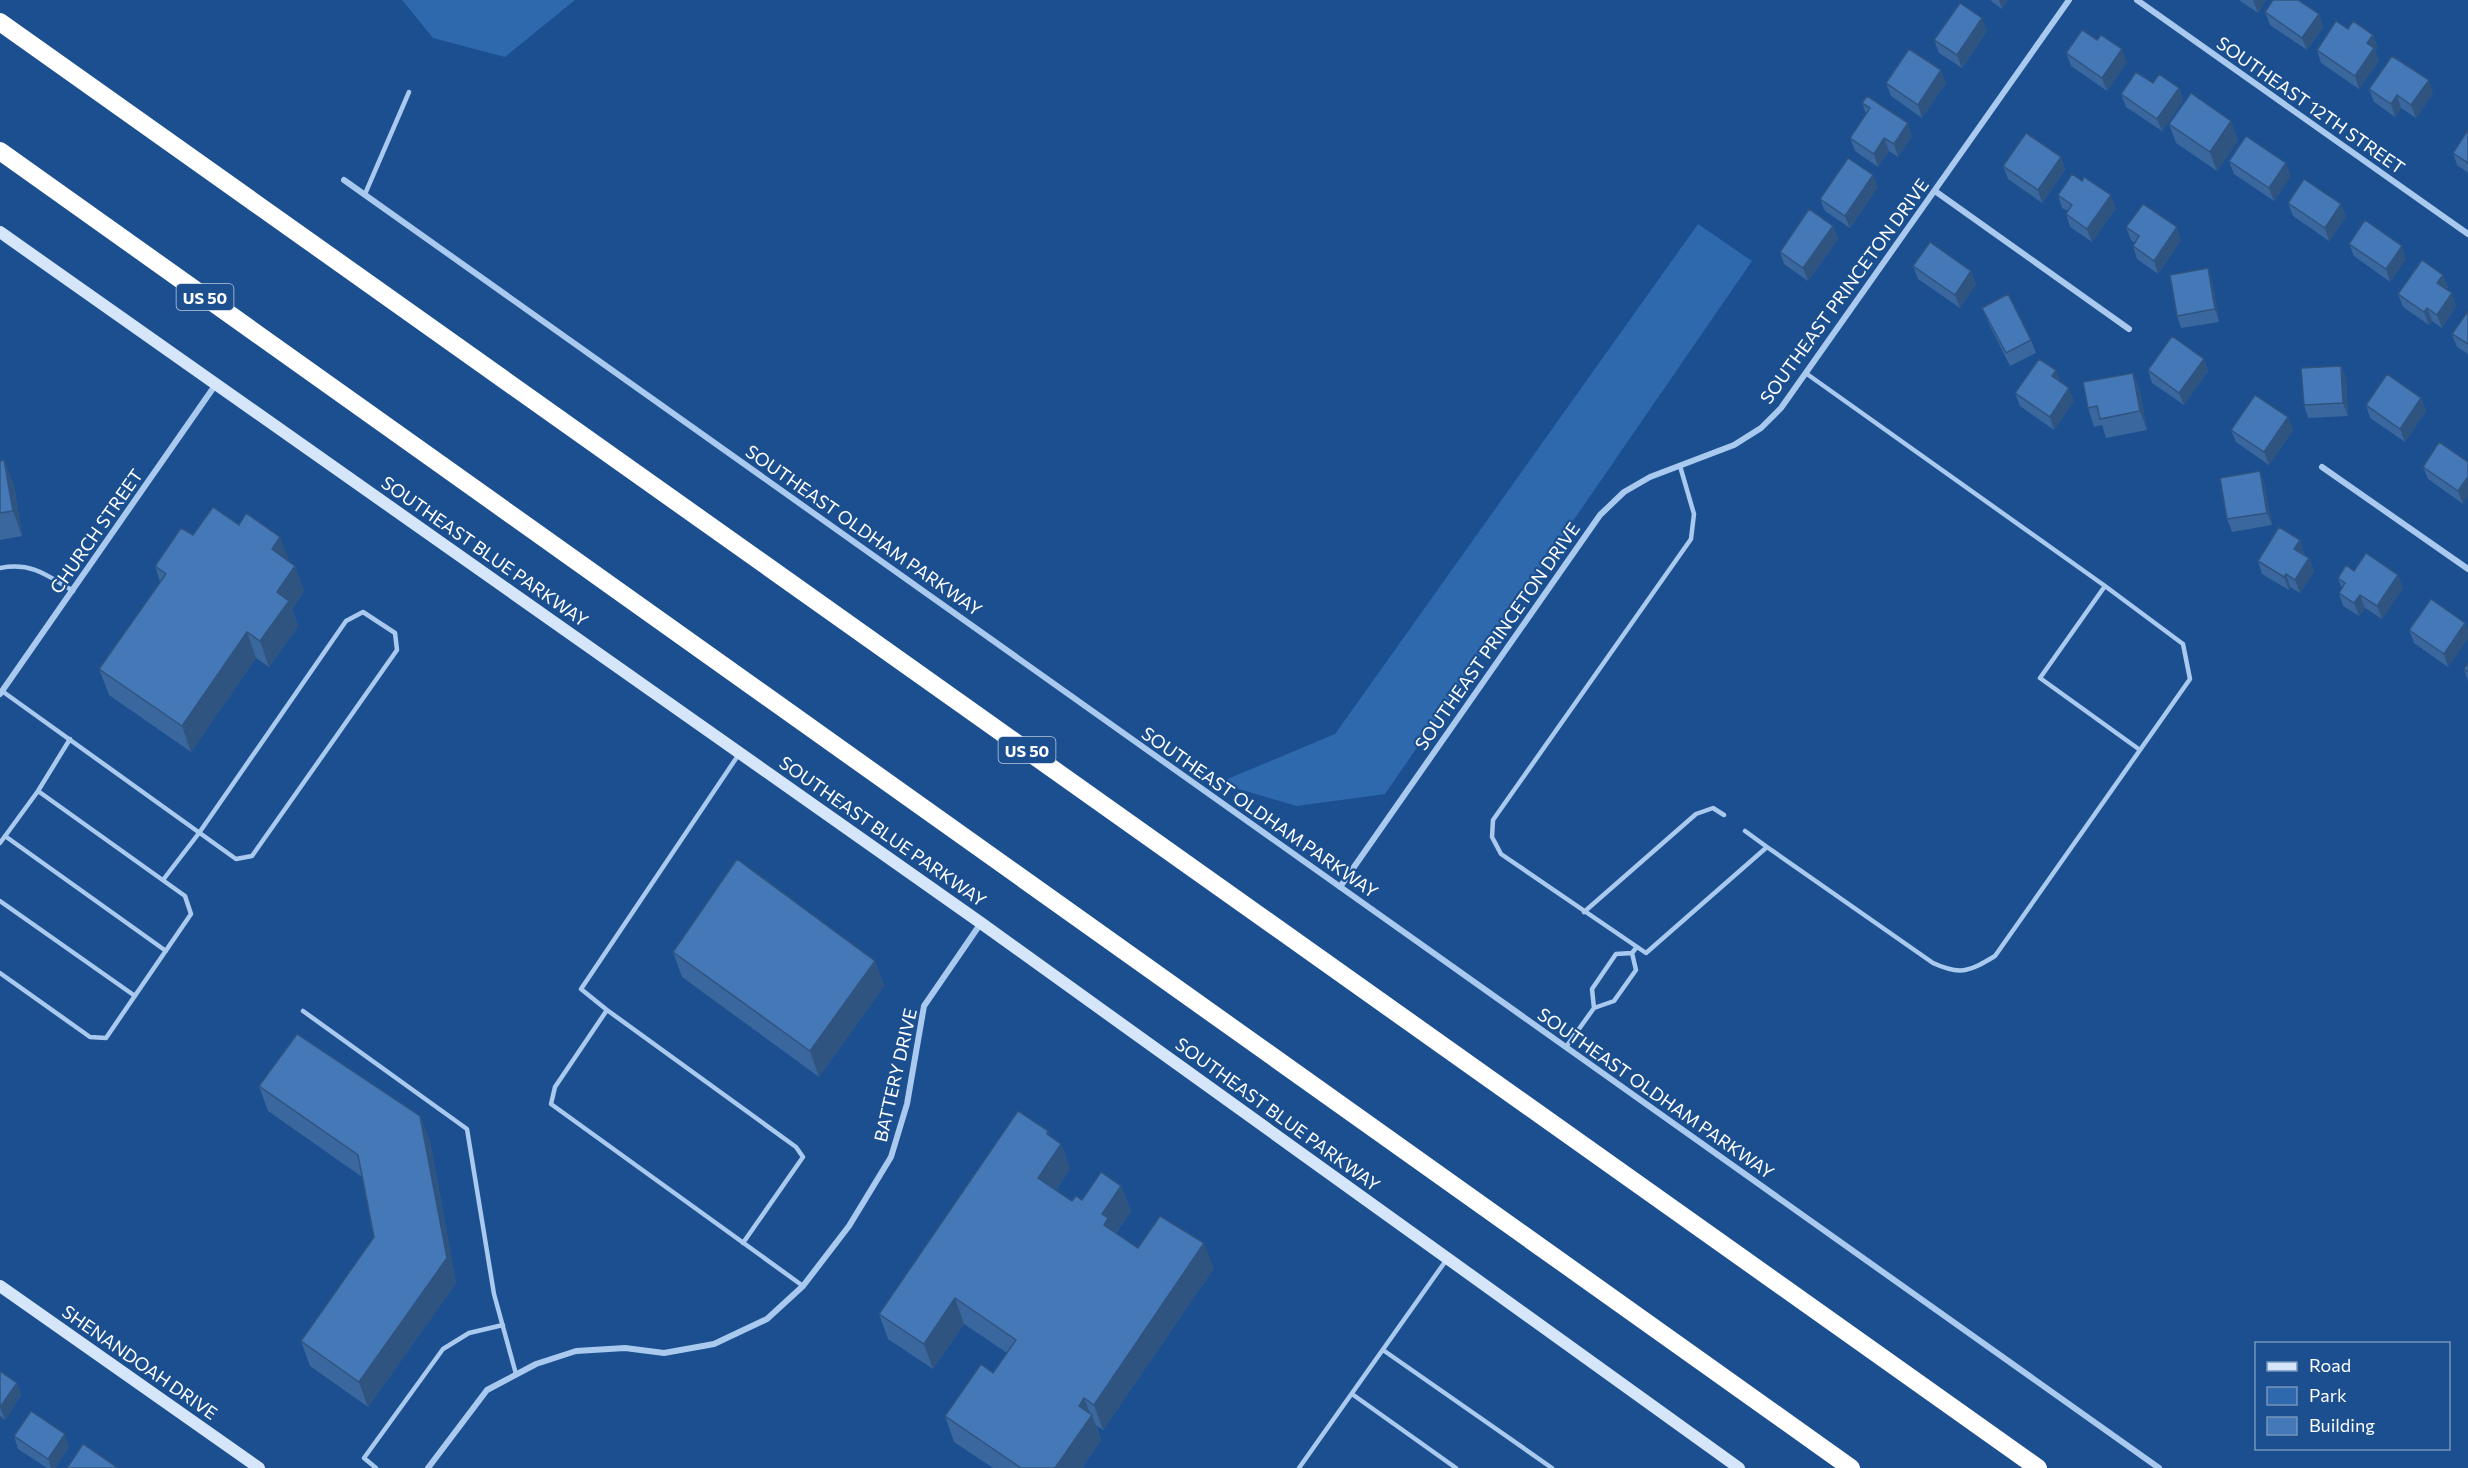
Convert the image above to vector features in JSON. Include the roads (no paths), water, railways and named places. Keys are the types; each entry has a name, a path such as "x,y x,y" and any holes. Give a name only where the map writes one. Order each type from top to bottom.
{"highway":[{"name":"US 50","path":"0,21 2038,1468"},
{"name":"US 50","path":"0,151 1851,1468"}],"street":[{"name":"SOUTHEAST PRINCETON DRIVE","path":"1340,887 1600,515 1624,492 1650,477 1734,445 1761,428 1781,408 2069,0"},
{"name":"SOUTHEAST 12TH STREET","path":"2138,0 2468,234"},
{"name":"SOUTHEAST OLDHAM PARKWAY","path":"344,180 2159,1468"},
{"path":"1935,192 2129,329"},
{"name":"SOUTHEAST BLUE PARKWAY","path":"0,232 981,923 1735,1467"},
{"name":"CHURCH STREET","path":"1,692 216,384"},
{"path":"2322,467 2468,569"},
{"name":"BATTERY DRIVE","path":"428,1468 487,1390 536,1364 576,1351 625,1348 664,1353 714,1344 766,1319 803,1286 849,1226 891,1157 907,1104 924,1006 981,923"},
{"name":"SHENANDOAH DRIVE","path":"0,1286 259,1468"}],"lane":[{"path":"364,194 409,92"},
{"path":"1745,831 1933,963 1950,971 1971,971 1995,956 2190,679 2183,644 1807,374"},
{"path":"1680,466 1694,514 1691,539 1493,820 1492,837 1501,854 1646,953 1767,847"},
{"path":"0,568 16,565 38,570 73,591"},
{"path":"2105,586 2040,678 2140,750"},
{"path":"1,692 70,739 199,832 236,859 252,856 397,650 395,633 363,612 346,621 199,832 163,880"},
{"path":"0,843 38,791 70,739"},
{"path":"740,753 581,989 796,1147 803,1157 743,1243"},
{"path":"0,973 90,1037 106,1038 191,914 185,896 38,791"},
{"path":"1584,912 1696,814 1713,808 1725,814"},
{"path":"5,836 166,951"},
{"path":"0,901 135,996"},
{"path":"1594,1008 1592,989 1616,954 1632,953 1636,948"},
{"path":"1566,1047 1594,1008 1614,1002 1636,970 1632,953"},
{"path":"607,1010 555,1087 551,1104 803,1286"},
{"path":"303,1011 467,1129 494,1294 516,1374"},
{"path":"1299,1468 1447,1259"},
{"path":"376,1468 364,1458 442,1349 469,1333 503,1325"},
{"path":"1383,1350 1552,1468"},
{"path":"1352,1394 1456,1468"}]}
